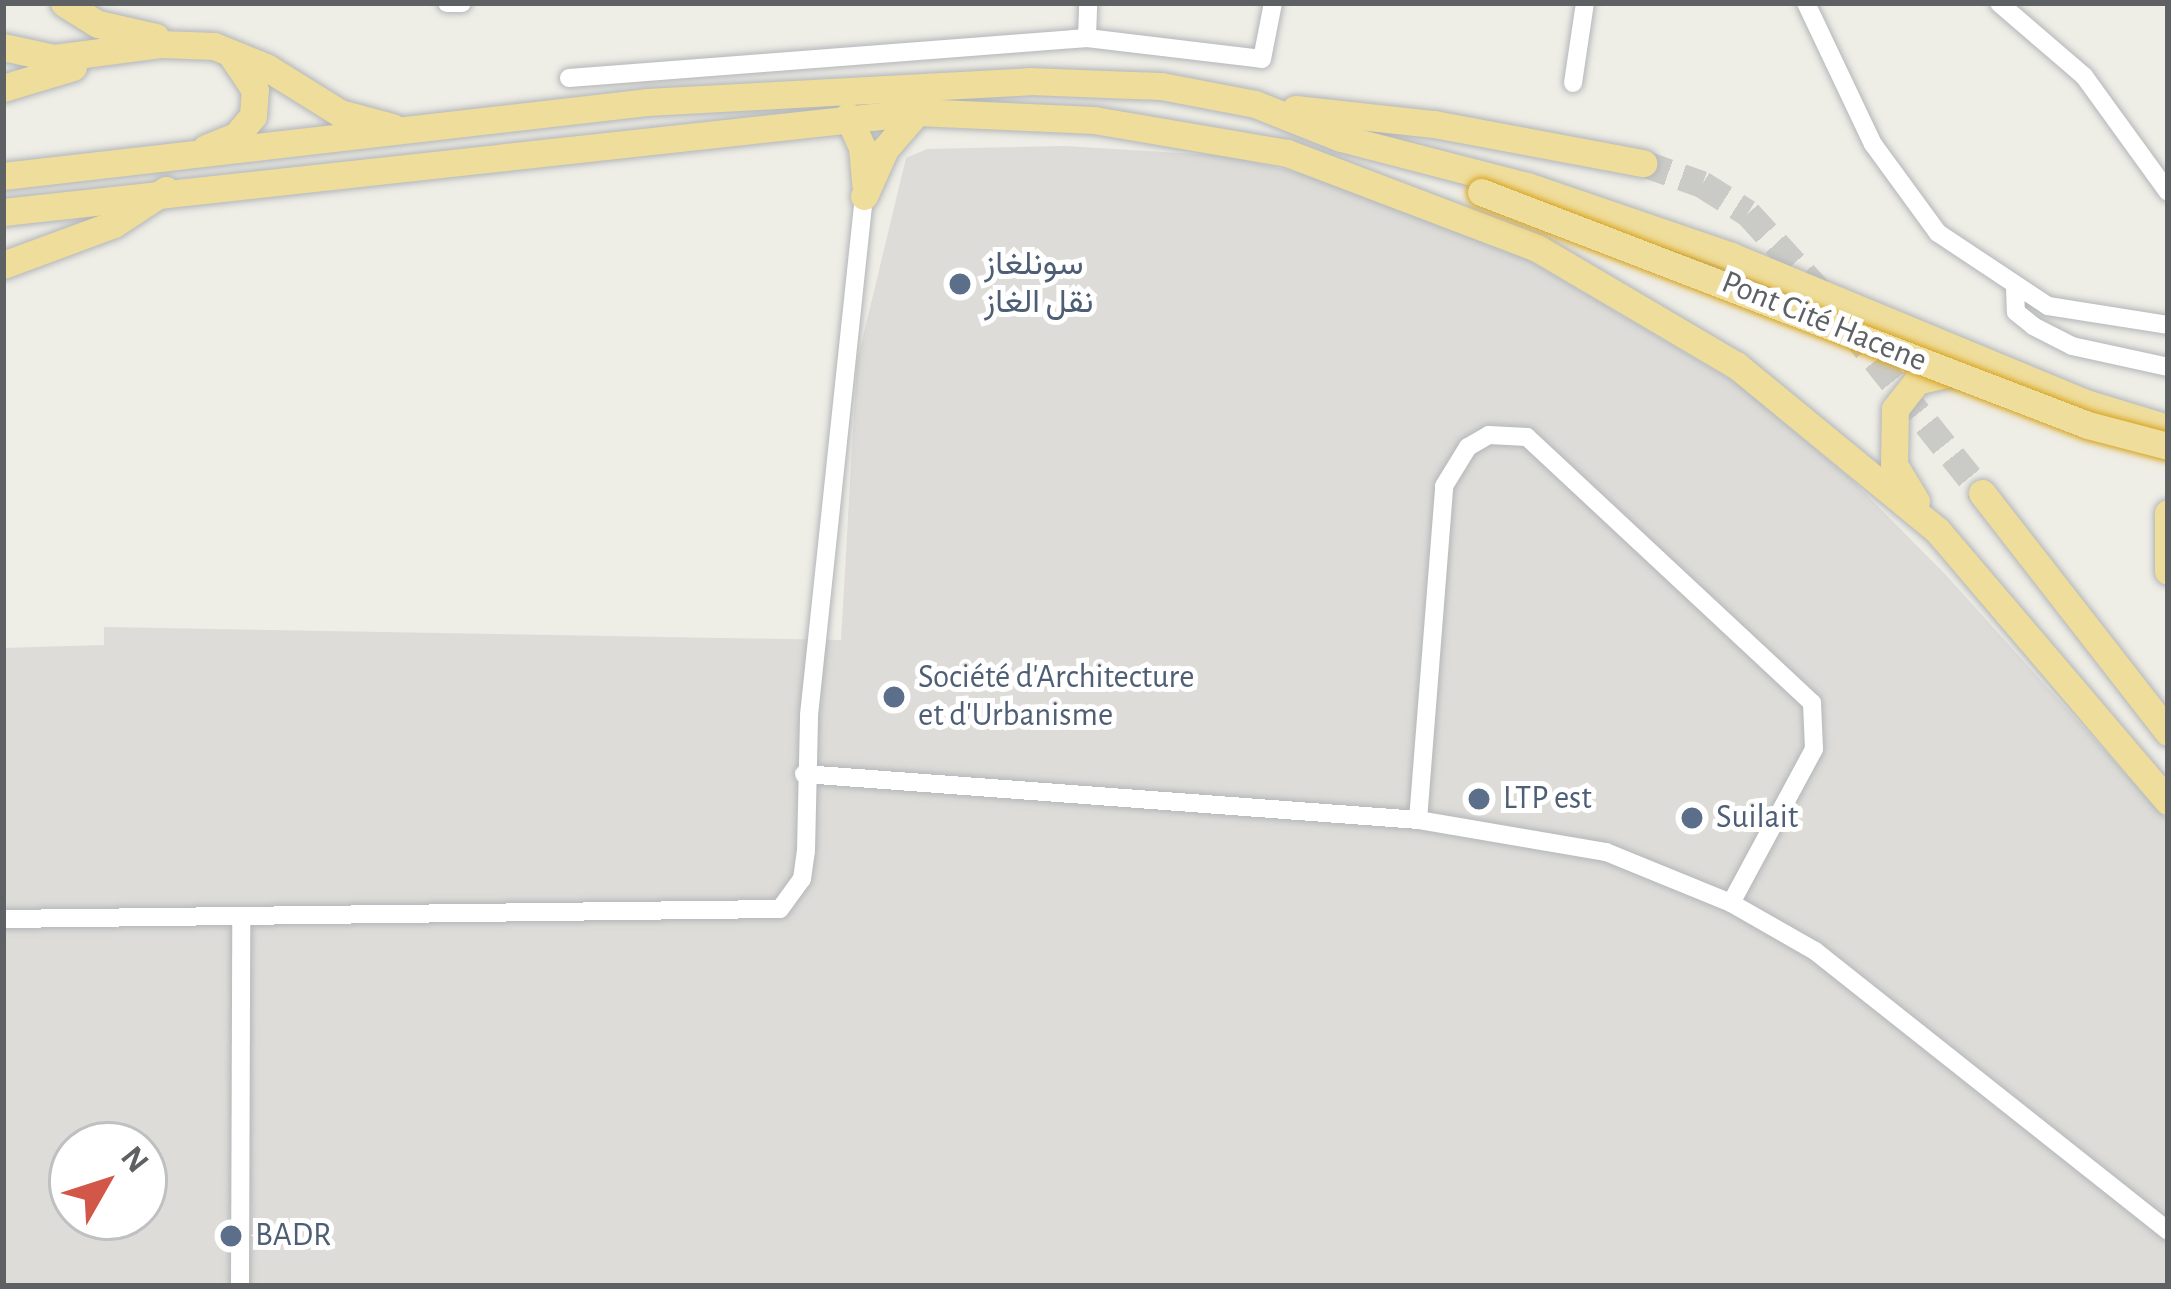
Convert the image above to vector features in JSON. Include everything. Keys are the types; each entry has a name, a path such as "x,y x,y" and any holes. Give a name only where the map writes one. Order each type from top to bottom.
{"highway":[{"path":"64,3 98,24 171,44 227,50 340,113 432,132"},
{"path":"3,46 54,58 171,44"},
{"path":"175,159 236,136 253,116 250,78 227,50"},
{"path":"3,88 98,54"},
{"path":"3,176 432,132 646,102 971,83 1161,86 1255,104 1434,124 1642,164"},
{"path":"1255,104 1341,138 1486,185"},
{"path":"3,212 169,188 917,112 1094,120 1486,185"},
{"path":"865,196 885,149 917,112"},
{"path":"848,116 862,147 865,196"},
{"path":"1287,153 1537,248 1644,305 1736,364 1936,530"},
{"name":"Pont Cité Hacene","path":"1486,185 1731,256 1998,365 2168,428"},
{"name":"Pont Cité Hacene","path":"1486,185 2088,425 2168,446"},
{"path":"3,265 125,219 169,188"},
{"path":"1998,365 1928,376 1895,409 1894,465 1936,530 2168,802"},
{"path":"1982,493 2168,732"},
{"path":"2168,513 2168,572"}],"street":[{"path":"447,3 462,3"},
{"path":"1087,38 1088,3"},
{"path":"569,77 969,42 1087,38 1262,59 1273,3"},
{"path":"1574,83 1585,3"},
{"path":"1806,3 1856,113 1911,200 1938,233 2015,287 2077,314 2168,325"},
{"path":"1999,3 2084,76 2168,192"},
{"path":"969,42 971,83"},
{"path":"3,919 241,920 780,909 802,879 804,774 865,196"},
{"path":"2015,287 2016,312 2033,326 2072,346 2168,367"},
{"path":"1418,820 1444,486 1468,447 1490,435 1527,437 1812,703 1814,749 1730,903"},
{"path":"804,774 1418,820 1606,852 1730,903 1815,951 2168,1231"},
{"path":"240,1286 241,920"}],"shaded area":[{"path":"1065,146 1228,156 1354,186 1523,257 1738,384 1850,478 1944,573 2168,821 2168,1286 3,1286 3,648 104,645 104,627 841,640 857,362 906,158 927,149"}],"tunnel":[{"path":"1643,163 1702,184 1748,213 1826,298"},
{"path":"1850,328 1982,493"}],"place":[{"name":"سونلغاز نقل الغاز","path":"960,284"},
{"name":"Société d'Architecture et d'Urbanisme","path":"894,697"},
{"name":"LTP est","path":"1479,799"},
{"name":"Suilait","path":"1692,818"},
{"name":"BADR","path":"231,1236"}]}
